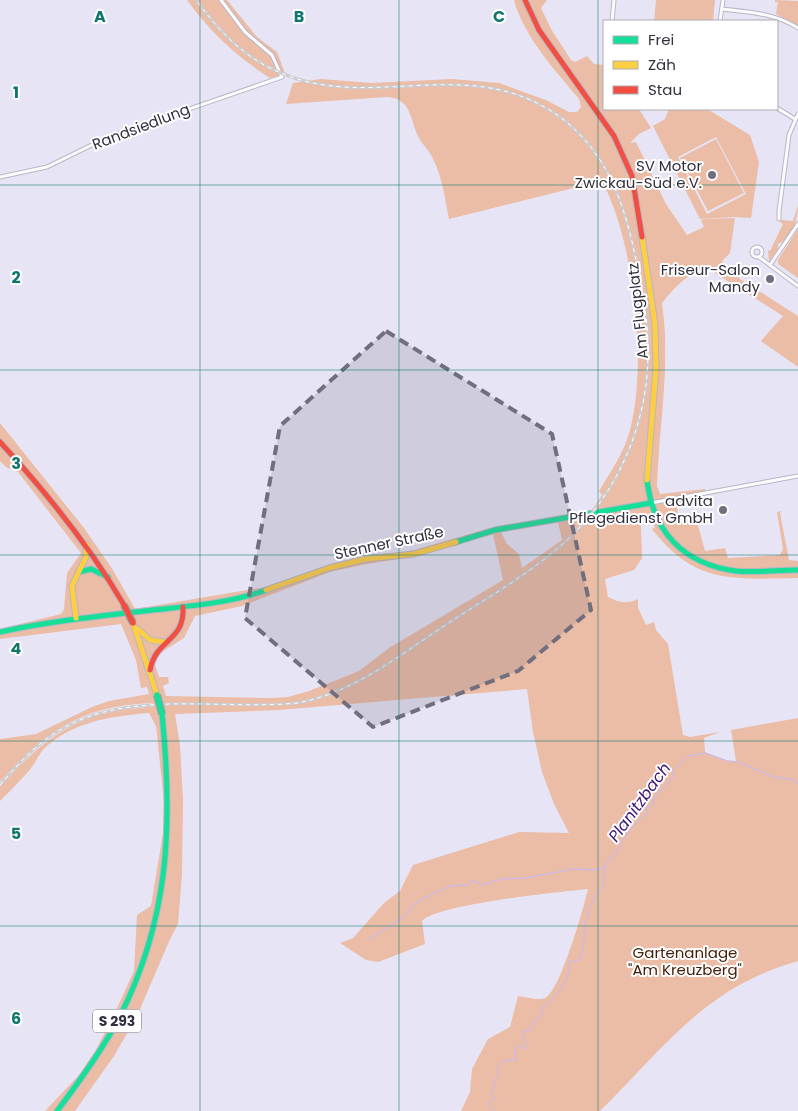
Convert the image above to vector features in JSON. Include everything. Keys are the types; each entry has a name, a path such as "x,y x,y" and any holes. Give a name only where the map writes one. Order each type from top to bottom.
{"main road":[{"name":"Am Flugplatz","path":"525,0 548,44 614,136 632,176 655,324 656,348 646,475 650,504 656,520 680,550 701,563 737,571 798,570"},
{"name":"S 293","path":"0,442 54,501 82,536 109,578 134,625 150,670 162,714 170,790 167,852 156,917 141,967 116,1025 95,1061 57,1111"},
{"name":"Stenner Straße","path":"0,632 76,618 183,607 261,593 329,568 366,559 414,554 495,530 614,508 650,504"},
{"path":"76,618 72,587 77,573 86,561 86,542"},
{"path":"77,573 91,570 109,578"},
{"path":"150,670 157,648 182,628 183,607"},
{"path":"134,625 150,640 166,642"}],"street":[{"name":"Randsiedlung","path":"0,177 47,166 115,134 282,77 272,54 245,32 221,0"},
{"path":"612,20 614,0"},
{"path":"720,20 723,0"},
{"path":"722,9 763,14 784,20 798,28"},
{"path":"778,109 795,119"},
{"path":"780,219 778,211 789,135 798,114"},
{"path":"770,265 798,224"},
{"path":"759,257 798,286"},
{"name":"Stenner Straße","path":"650,504 798,476"}],"highlighted area":[{"path":"386,331 552,434 591,610 518,671 373,727 245,618 280,426"}],"green space":[{"path":"187,0 227,0 257,37 277,52 285,73 278,73 278,76 270,78 246,61 215,33"},
{"name":"Gartenanlage \"Am Kreuzberg\"","path":"514,0 547,0 541,8 551,29 571,60 575,62 587,56 594,64 603,65 603,110 640,110 651,128 639,134 630,143 636,142 666,204 687,235 704,227 701,220 735,218 730,253 722,261 726,268 732,268 740,279 798,316 798,367 761,341 783,316 715,273 709,266 695,272 683,281 662,303 665,372 657,486 660,494 705,489 706,495 677,505 679,523 697,522 705,551 725,548 728,558 780,555 783,549 777,512 782,511 780,513 789,560 798,561 798,578 735,578 717,575 700,569 684,560 668,547 652,529 655,527 649,516 638,521 641,526 642,558 634,570 605,579 608,597 623,602 638,599 638,608 646,625 654,622 656,630 668,644 683,735 690,737 720,732 704,738 705,752 725,760 736,761 731,730 798,718 798,961 765,973 711,1003 667,1042 600,1111 461,1111 470,1092 472,1069 488,1039 510,1027 518,996 542,999 551,992 571,948 588,889 473,904 432,915 422,921 425,944 378,962 366,960 340,943 353,938 384,903 400,891 413,865 519,832 569,833 554,804 542,772 533,732 527,689 279,710 175,714 180,745 183,800 182,874 178,924 137,1016 114,1056 75,1111 45,1111 79,1075 96,1050 134,971 137,915 151,906 163,833 164,801 156,726 149,713 120,716 92,722 65,733 42,751 29,771 0,801 0,787 36,751 63,731 93,717 115,711 153,706 152,703 104,709 67,724 33,749 0,782 0,739 36,734 92,707 109,701 149,694 147,687 141,688 136,660 121,624 0,639 0,629 61,614 64,609 67,573 81,553 18,472 6,467 0,461 0,423 84,528 113,570 135,609 277,585 319,568 414,550 490,528 493,533 501,532 507,544 519,554 522,568 562,540 558,522 588,516 602,495 599,491 618,460 629,435 636,399 638,368 637,335 629,267 613,206 602,181 449,219 443,187 435,162 419,139 408,110 401,101 387,97 286,104 293,83 321,79 371,83 452,79 499,83 548,101 569,112 577,112 581,107 579,99 541,52 525,27","holes":["493,534 503,580 389,648 359,671 309,691 288,697 166,696 163,686 169,683 168,677 159,677 155,665 157,655 184,638 195,616 242,606 330,572 410,557"]},
{"path":"656,0 715,0 713,20 654,20"},
{"path":"775,0 798,1 798,26 776,14 778,2 775,2"},
{"path":"669,110 709,110 750,135 759,162 751,218 700,219 653,126 665,119","holes":["716,137 746,194 707,214 678,157"]},
{"name":"SV Motor Zwickau-Süd e.V.","path":"716,139 744,193 708,211 680,158"},
{"path":"798,205 793,228 787,237 778,244 778,249 769,261 768,250 770,251 783,224 780,222 781,220 793,221"},
{"path":"798,229 798,278 778,264 778,260"}],"waterway":[{"name":"Planitzbach","path":"688,756 705,753 731,762 739,762 773,777 795,780 798,784"},
{"name":"Planitzbach","path":"492,1111 487,1104 495,1098 490,1093 495,1088 493,1082 499,1075 497,1069 505,1061 516,1060 515,1049 519,1045 524,1049 527,1046 523,1039 524,1031 530,1030 534,1021 543,1013 541,1008 552,999 565,982 569,962 579,960 582,954 585,924 589,915 587,910 603,887 604,873 608,861 616,855 620,844 628,832 648,813 647,808 652,806 656,795 673,777 674,770 685,758"},
{"path":"369,939 408,913 413,905 450,886 467,885 473,880 482,885 501,879 525,878 573,869 595,870 605,867"}],"railway":[{"path":"0,785 31,752 52,735 80,720 109,711 139,706 171,704 266,705 297,703 337,691 374,672 522,575 552,553 585,522 616,478 627,454 643,402 647,376 647,327 632,240 613,183 593,149 580,134 564,120 530,100 494,89 459,85 352,87 316,84 281,73 255,60 233,42 223,33 196,0"}],"traffic: fast":[{"path":"647,480 650,499 664,530 686,553 717,567 736,571 798,570"},
{"path":"456,542 495,530 651,503"},
{"path":"79,572 91,569 108,577"},
{"path":"0,632 76,619 210,603 266,590"},
{"path":"157,695 162,714"},
{"path":"57,1111 97,1055 118,1020 135,983 158,908 167,832 167,794 162,714"}],"traffic: slow":[{"path":"642,237 655,324 656,369 647,480"},
{"path":"266,590 329,568 366,559 414,554 456,542"},
{"path":"76,618 72,586 86,557 87,545"},
{"path":"133,623 157,695"},
{"path":"138,629 150,640 164,642"}],"traffic: jam":[{"path":"525,0 539,30 614,136 632,176 642,237"},
{"path":"0,442 82,541 124,605"},
{"path":"124,605 133,623"},
{"path":"150,670 158,652 180,627 183,607"}],"place":[{"name":"SV Motor Zwickau-Süd e.V.","path":"712,175"},
{"name":"Friseur-Salon Mandy","path":"770,279"},
{"name":"advita Pflegedienst GmbH","path":"723,510"}]}
